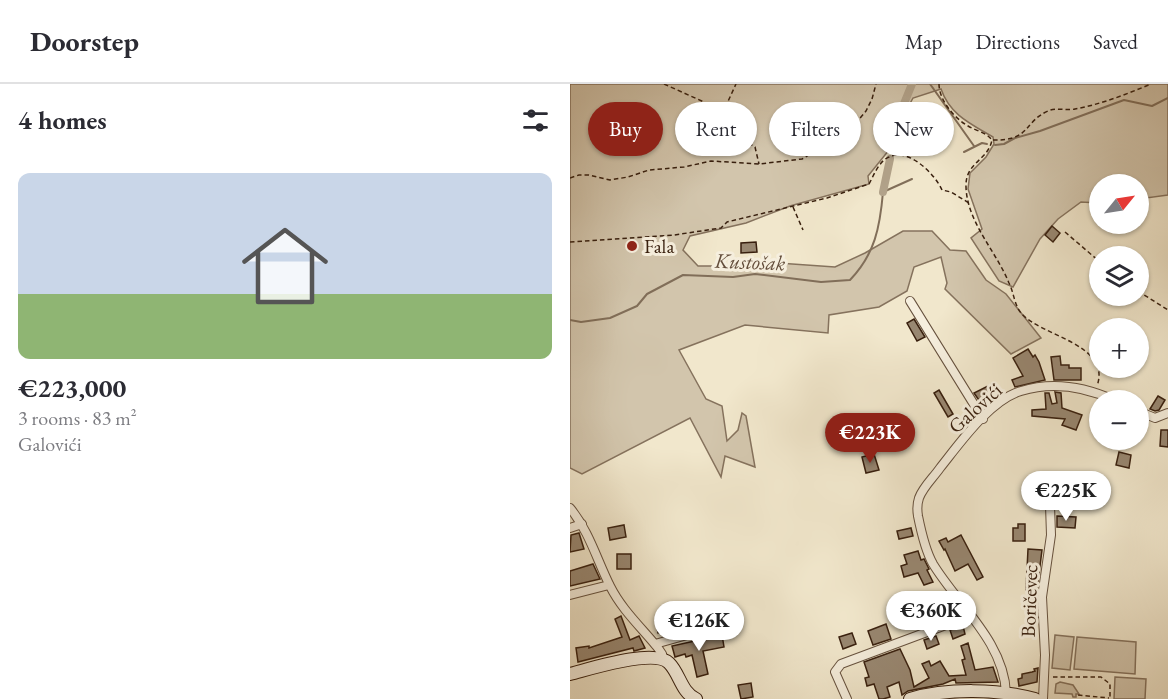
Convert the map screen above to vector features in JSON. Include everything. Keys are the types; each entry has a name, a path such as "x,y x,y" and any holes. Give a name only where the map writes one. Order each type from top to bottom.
{"street":[{"path":"910,301 982,419"},
{"name":"Galovići","path":"1006,693 1000,663 931,560 917,507 920,495 960,443 982,419 1009,396 1032,388 1066,386 1089,391"},
{"path":"1149,416 1155,418 1168,413"},
{"name":"Boričevec","path":"1043,699 1045,655 1042,597 1051,535 1050,505"},
{"path":"570,508 582,524 609,585 627,614 655,644 663,658 672,667 686,692 696,699"},
{"path":"570,528 582,524"},
{"path":"570,595 609,585"},
{"path":"847,699 835,672 841,664 970,616"},
{"path":"655,644 705,630"},
{"path":"570,674 640,658 663,658"},
{"path":"910,699 954,693 1006,693 1035,699"}],"path":[{"path":"664,84 704,102"},
{"path":"728,102 736,84"},
{"path":"570,178 589,175 610,180 649,170 684,167 711,161 759,164 802,159 850,130 866,111 876,84"},
{"path":"939,84 941,95 955,114 969,126 986,134 991,143"},
{"path":"1096,390 1100,372 1092,357 1070,341 1029,321 1018,309 1008,279 978,227 969,203 966,188 967,174 991,143 1019,136 1040,115 1050,109 1073,110 1118,97 1151,84"},
{"path":"570,242 674,235 721,228 727,222 848,192 869,184 883,161 891,155 901,156 921,164 934,177 942,190 951,192 969,203"},
{"path":"757,156 759,164"},
{"path":"793,206 803,230"},
{"path":"1065,232 1089,253"},
{"path":"1149,298 1168,310"},
{"path":"1096,672 1096,677"},
{"path":"1051,674 1056,678 1101,677 1110,684 1110,698 1078,695"}],"shaded area":[{"path":"570,84 1168,84 1168,195 1149,198 1149,174 1089,174 1089,202 1081,202 1058,219 1040,239 1013,287 999,281 971,238 982,229 968,189 970,173 986,157 994,144 993,137 969,123 956,112 954,102 948,102 941,89 913,98 911,102 873,102 873,156 884,156 868,176 869,184 790,206 746,223 690,236 683,250 698,266 778,263 835,267 903,231 932,231 950,250 966,251 986,280 1006,294 1041,338 1011,354 945,289 947,283 941,257 914,267 907,291 879,307 829,315 828,333 745,325 679,350 706,399 722,406 727,441 738,430 742,413 746,416 755,467 725,456 721,477 690,418 582,474 570,468"},
{"path":"1055,635 1074,637 1070,670 1052,668"},
{"path":"1077,637 1136,642 1135,674 1074,669"},
{"path":"1115,677 1146,679 1145,699 1114,699"},
{"path":"1060,682 1073,685 1079,694 1073,697 1072,694 1055,693 1056,684"}],"building":[{"path":"1052,226 1060,233 1053,242 1045,235"},
{"path":"756,242 757,252 741,253 741,243"},
{"path":"914,319 925,337 917,341 907,323"},
{"path":"1028,349 1039,362 1045,380 1015,387 1012,380 1023,376 1013,358"},
{"path":"1060,356 1061,365 1081,368 1081,380 1054,380 1051,357"},
{"path":"994,383 1001,393 983,406 974,393"},
{"path":"939,390 953,414 948,417 934,393"},
{"path":"1055,392 1061,393 1062,408 1082,415 1076,430 1062,425 1065,419 1032,416 1032,410 1046,409 1045,393 1049,393 1052,404 1057,403"},
{"path":"1158,396 1165,400 1159,410 1155,411 1150,409"},
{"path":"1161,430 1168,430 1168,447 1160,446"},
{"path":"1119,452 1131,455 1129,468 1116,465"},
{"path":"874,454 879,470 866,473 862,457"},
{"path":"1061,487 1071,488 1071,498 1060,497"},
{"path":"1057,516 1076,517 1075,528 1057,527"},
{"path":"1018,524 1025,524 1025,541 1013,541 1013,528 1018,528"},
{"path":"624,525 626,537 610,540 608,528"},
{"path":"911,528 913,536 899,539 897,531"},
{"path":"579,533 584,549 570,552 571,535"},
{"path":"961,535 983,577 977,580 968,564 955,571 939,541 946,538 948,542"},
{"path":"1028,549 1042,550 1037,590 1026,590"},
{"path":"918,551 921,560 924,559 929,569 927,570 933,582 924,585 918,573 904,577 901,566 907,564 904,555"},
{"path":"617,554 631,554 631,569 617,569"},
{"path":"593,564 600,579 570,586 570,571"},
{"path":"946,601 950,611 956,609 958,614 941,620 935,605"},
{"path":"1027,601 1036,601 1037,620 1029,620"},
{"path":"916,608 920,619 906,625 903,619 906,618 904,613"},
{"path":"621,616 630,640 639,636 645,648 634,651 633,648 578,662 576,648 589,646 589,648 622,637 615,619"},
{"path":"673,618 674,623 686,620 690,628 658,633 656,622"},
{"path":"886,624 891,639 873,645 868,631"},
{"path":"963,626 965,634 953,639 950,630"},
{"path":"852,633 856,644 843,649 839,637"},
{"path":"722,635 724,647 703,651 708,674 697,677 692,655 686,657 685,654 675,657 672,646"},
{"path":"936,636 939,644 927,649 924,640"},
{"path":"968,643 975,670 993,667 998,682 956,683 955,679 943,684 908,691 902,695 899,682 887,687 890,697 883,699 879,699 874,684 867,686 865,678 869,677 864,662 900,649 910,670 914,687 929,678 922,664 929,661 931,666 940,661 949,676 966,675 961,646"},
{"path":"1038,668 1037,682 1019,686 1018,679 1022,678 1022,674"},
{"path":"751,683 753,697 741,699 738,685"}],"waterway":[{"path":"905,102 912,84"},
{"path":"930,84 974,146"},
{"name":"Kustošak","path":"995,145 1004,144 1015,138 1124,100 1152,106 1168,98"},
{"name":"Kustošak","path":"964,152 982,143 987,144"},
{"path":"883,192 890,159"},
{"name":"Kustošak","path":"570,320 581,322 610,318 637,306 647,294 683,275 733,277 755,274 821,282 850,280 871,250 878,228 883,192 912,179"}],"place":[{"name":"Fala","path":"632,246"}]}
